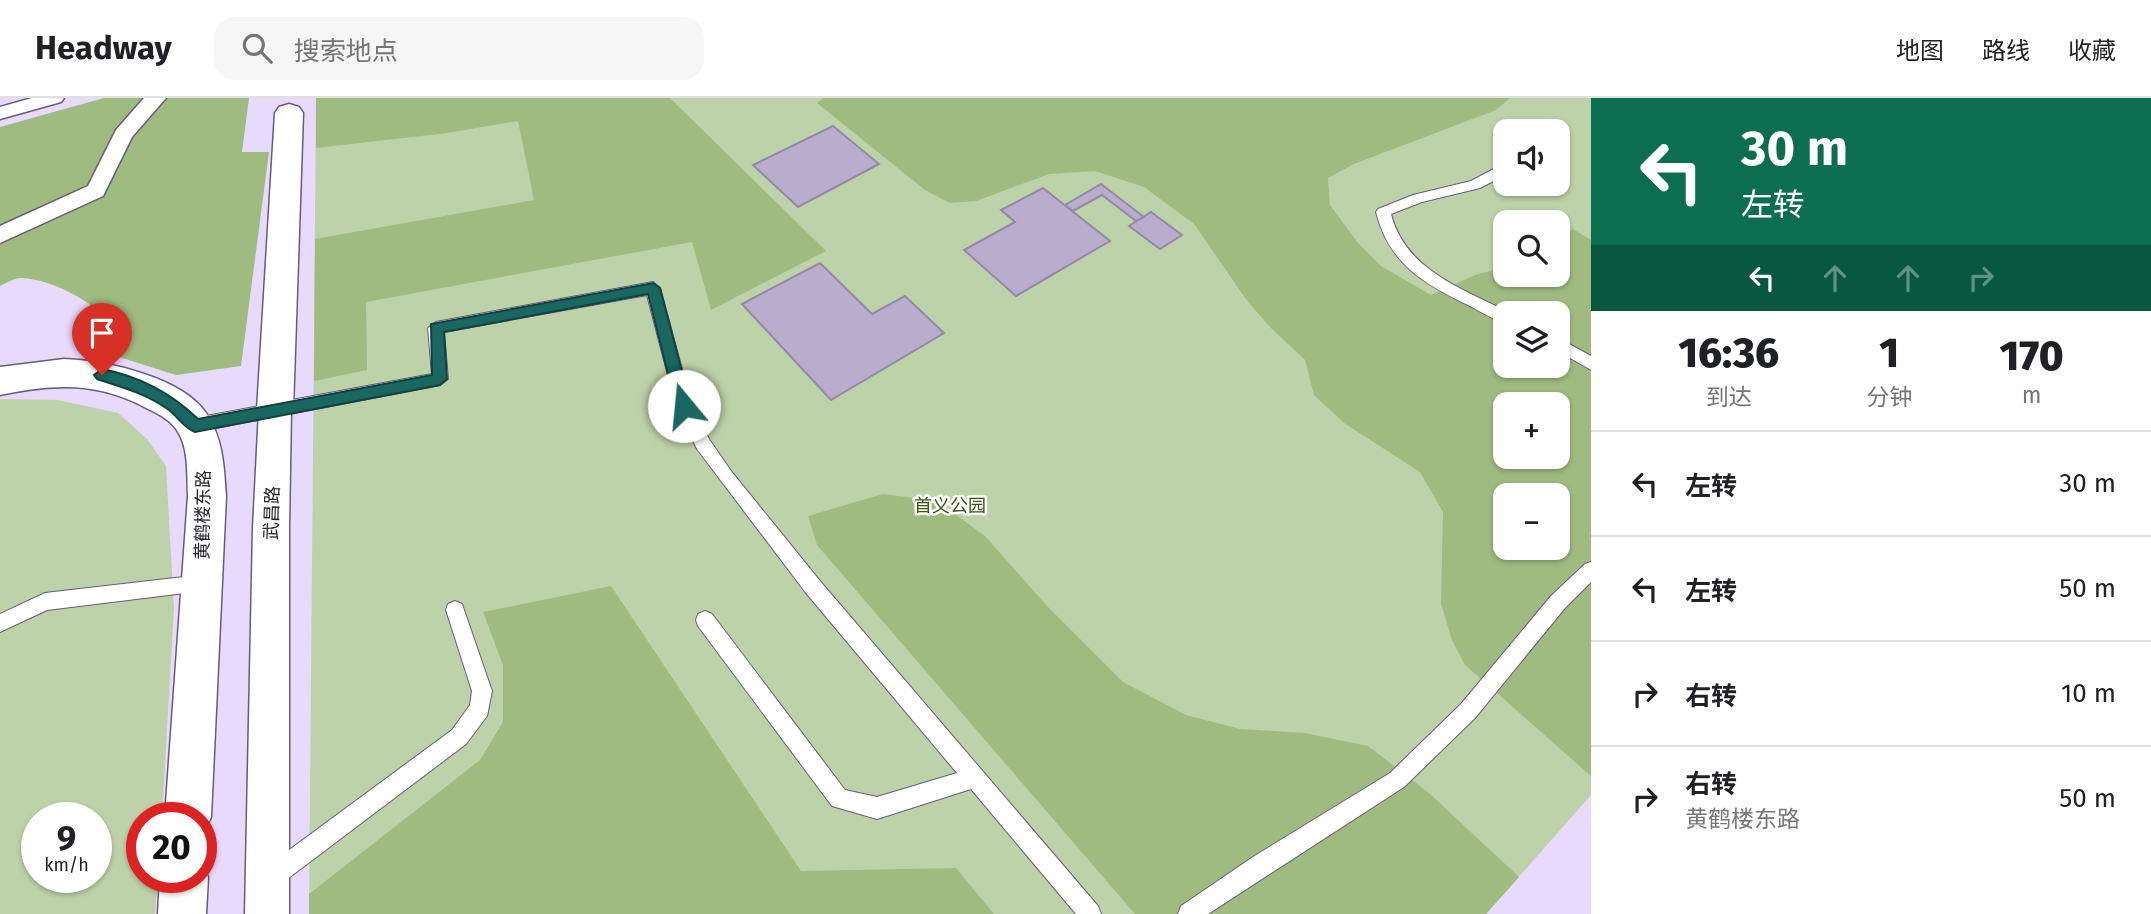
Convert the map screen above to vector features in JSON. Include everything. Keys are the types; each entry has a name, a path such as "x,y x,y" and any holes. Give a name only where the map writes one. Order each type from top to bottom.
{"main road":[{"name":"武昌路","path":"275,410 289,113"},
{"path":"0,381 37,373 84,371 120,378 176,407 195,425"},
{"name":"黄鹤楼东路","path":"189,802 207,496 204,454 195,425"},
{"path":"182,914 183,893"}],"street":[{"path":"0,113 54,98"},
{"path":"0,235 96,191 123,135 145,107 156,98"},
{"name":"武昌路","path":"267,897 275,410"}],"lane":[{"path":"1493,177 1419,198 1383,212 1384,230 1399,253 1428,277 1493,311"},
{"path":"195,425 440,379 436,328 653,288 684,406 703,444 813,587 1090,914"},
{"path":"1570,351 1591,364"},
{"path":"1189,914 1261,865 1397,780 1468,711 1558,602 1591,570"},
{"path":"0,623 45,602 201,583"},
{"path":"267,897 459,737 480,709 482,691 455,610"},
{"path":"705,620 839,799 877,808 974,778"}],"green space":[{"path":"104,98 249,98 242,152 269,152 241,366 176,375 116,356 116,325 96,308 60,288 34,280 18,278 0,286 0,127"},
{"name":"首义公园","path":"316,98 1591,98 1591,795 1486,914 309,914"},
{"path":"316,98 670,98 826,251 711,310 692,242 366,302 367,370 314,381 315,239 534,200 518,121 447,133 316,148"},
{"path":"823,98 1510,98 1496,110 1354,164 1328,178 1330,205 1358,243 1381,266 1431,295 1475,275 1493,270 1493,287 1570,287 1570,231 1573,229 1591,240 1591,776 1465,665 1452,640 1441,604 1443,512 1420,472 1344,423 1314,395 1305,360 1248,302 1194,224 1144,187 1095,171 1049,174 976,201 950,203 925,190 817,103"},
{"path":"0,399 58,400 118,413 147,439 166,466 174,608 163,802 126,802 126,893 157,893 155,914 0,914"},
{"path":"883,494 937,501 985,536 1047,606 1123,682 1186,715 1240,729 1305,733 1368,746 1429,793 1519,877 1486,914 1135,914 817,545 808,516"},
{"path":"611,586 801,871 956,868 994,914 309,914 309,894 480,760 503,722 503,665 483,612"}],"building":[{"path":"833,126 879,164 798,207 753,165"},
{"path":"1101,184 1144,217 1136,221 1102,195 1073,211 1065,205"},
{"path":"1043,188 1110,241 1016,296 964,250 1015,222 1001,210"},
{"path":"1151,212 1182,235 1160,249 1129,226"},
{"path":"820,263 872,314 905,296 944,333 831,400 742,304"}],"route":[{"path":"102,375 120,378 148,391 176,407 195,425 440,379 436,328 653,288 684,406"}]}
